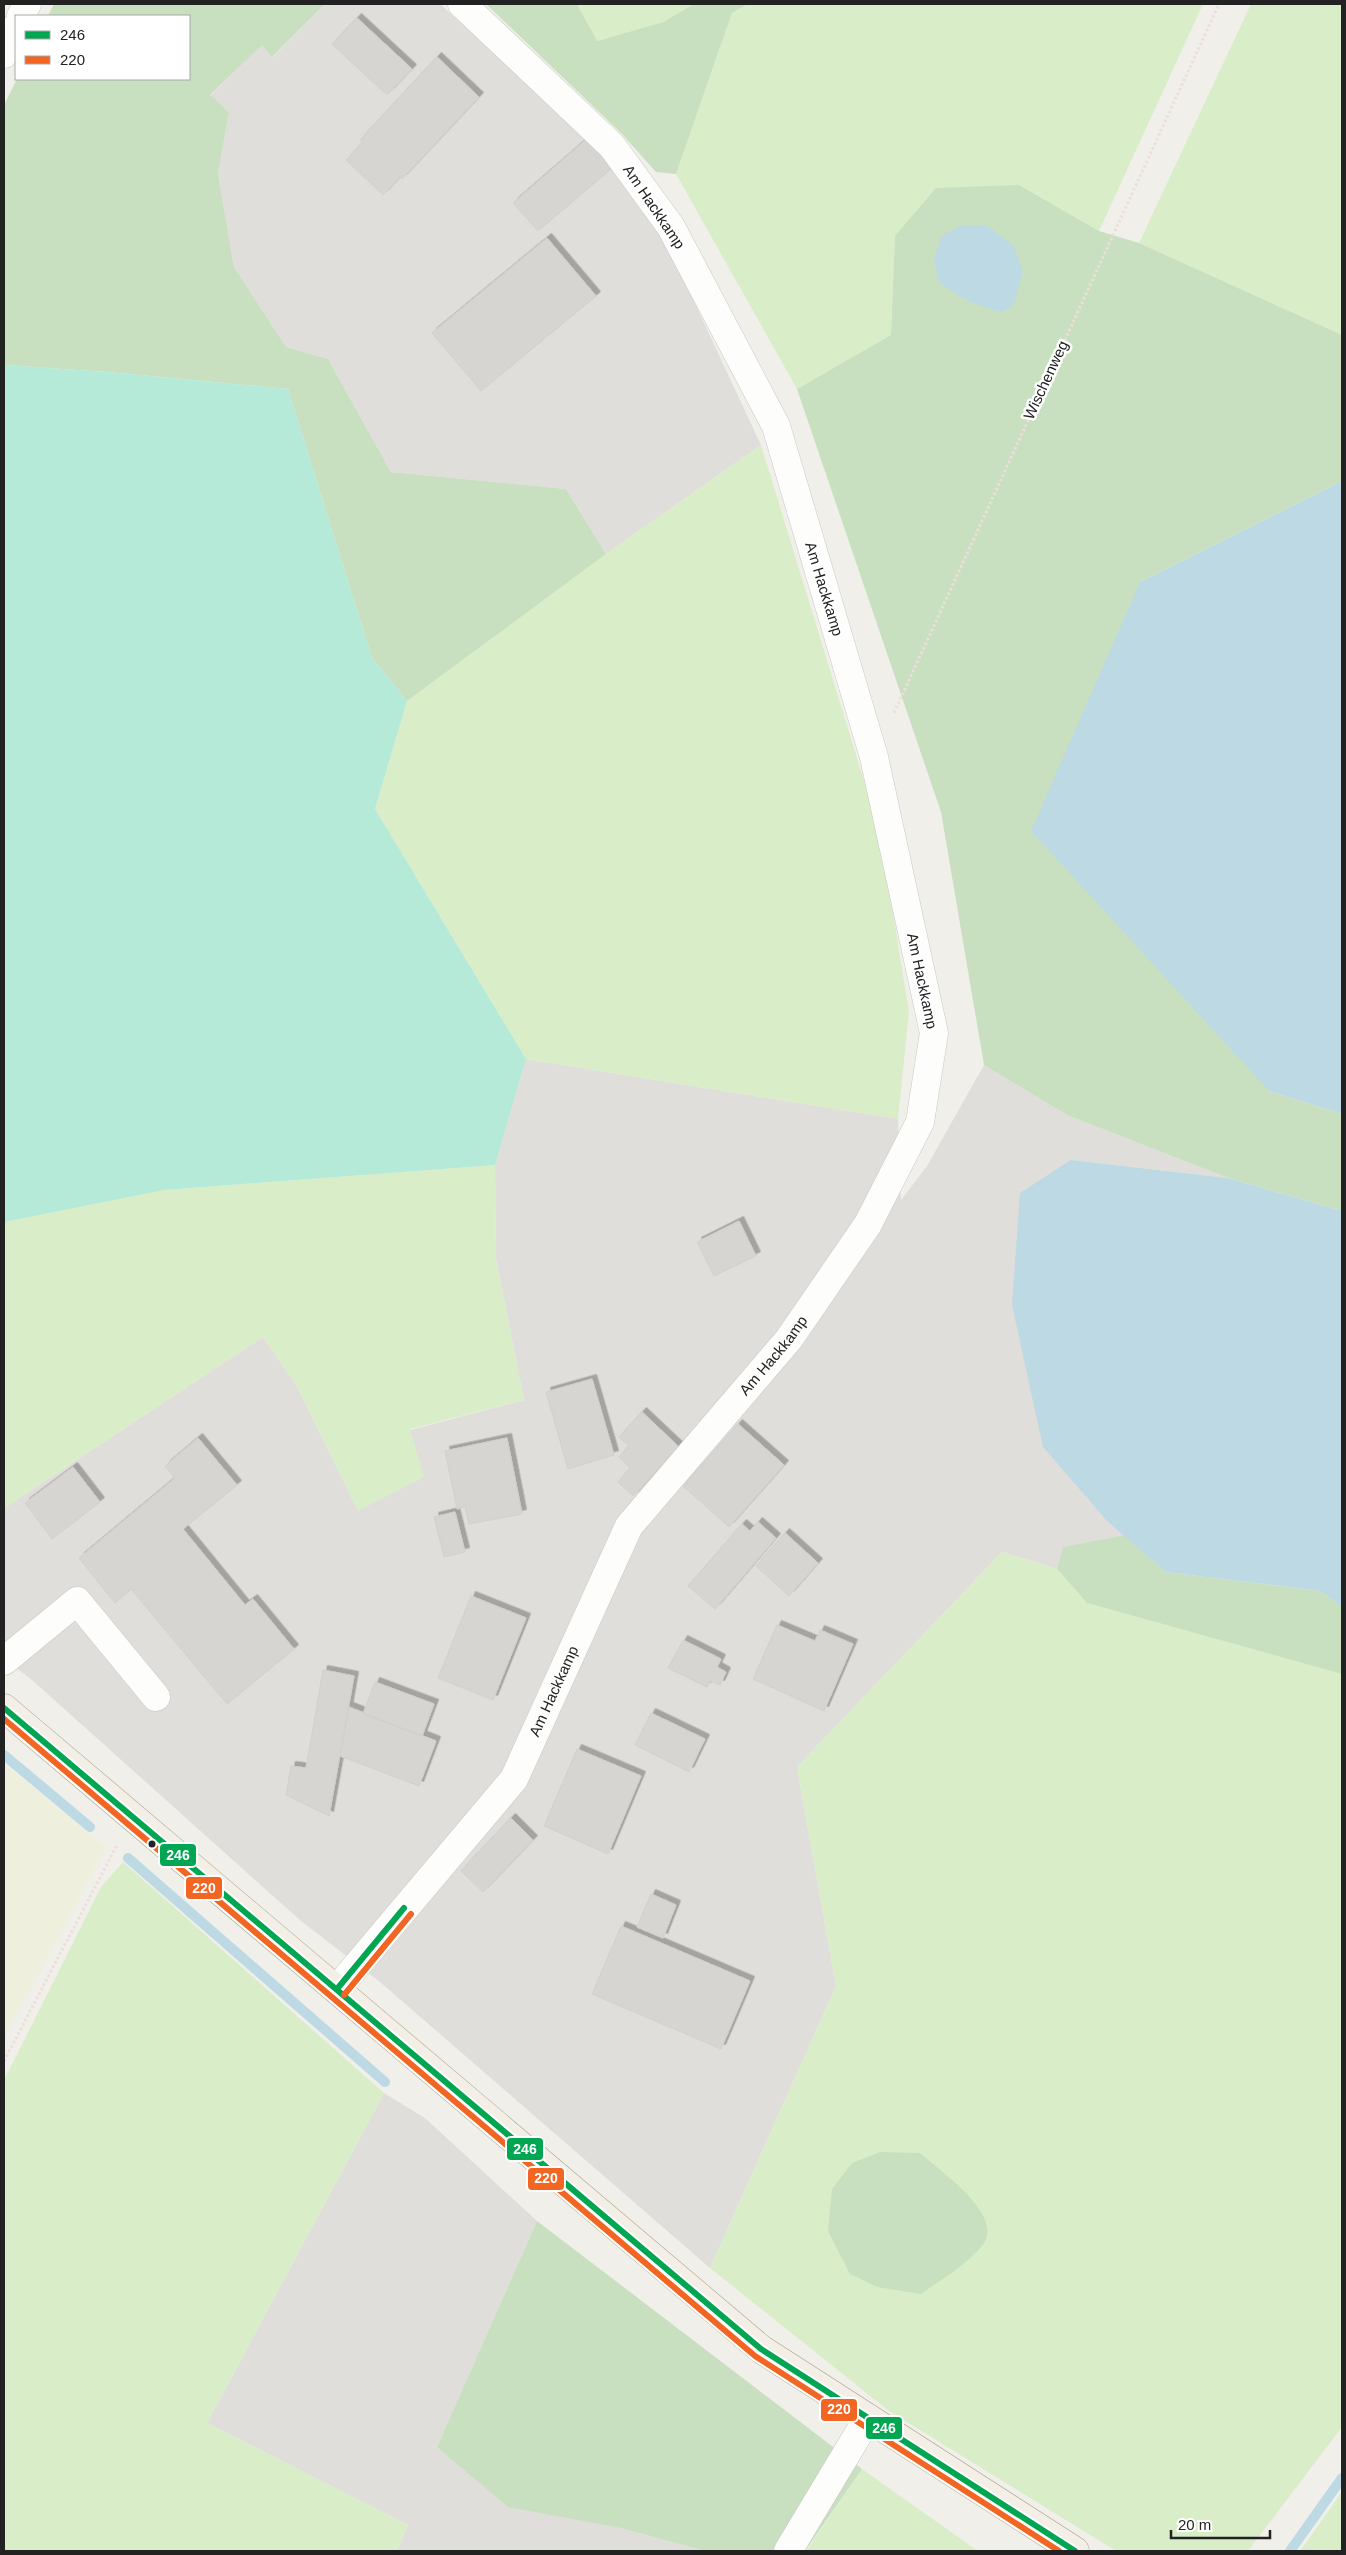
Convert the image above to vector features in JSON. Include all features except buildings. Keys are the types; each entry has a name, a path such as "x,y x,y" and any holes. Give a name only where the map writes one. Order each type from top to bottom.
{"main road":[{"path":"4,1708 137,1818 761,2349 1075,2551"}],"street":[{"name":"Am Hackkamp","path":"338,1989 514,1779 629,1526 789,1339 868,1224 920,1122 934,1033 874,756 776,426 671,227 612,146 462,4"},
{"path":"4,54 15,29"},
{"path":"4,1661 77,1601 156,1697"},
{"path":"788,2551 868,2418"}],"path":[{"name":"Wischenweg","path":"874,756 1219,4"},
{"path":"4,2061 120,1839 137,1818"}],"shaded area":[{"path":"325,4 440,4 608,155 662,233 761,445 606,554 566,489 391,472 328,359 286,347 234,267 218,174 229,112 210,96 262,44 273,57"},
{"path":"526,1059 898,1119 901,1200 927,1166 984,1065 1067,1115 1228,1178 1071,1160 1108,1522 1124,1535 1063,1547 1057,1569 1002,1552 797,1767 836,1986 710,2268 380,1982 301,1921 32,1680 4,1659 4,1508 263,1337 297,1386 358,1511 410,1430 524,1400 496,1259 495,1165"},
{"path":"384,2093 425,2118 537,2221 437,2447 621,2528 705,2551 397,2551 408,2525 207,2423"}],"green space":[{"path":"54,4 325,4 272,57 262,45 210,95 229,112 218,174 234,267 286,347 328,359 391,472 566,489 606,554 407,701 372,658 288,389 108,372 4,365 4,105 16,80 190,80 190,15 48,15"},
{"path":"486,4 577,4 597,41 663,22 694,4 748,4 732,13 676,174 656,172 622,134"},
{"path":"577,4 694,4 663,22 596,41"},
{"path":"748,4 1203,4 1099,231 1019,185 895,236 891,335 797,389 676,174 732,13"},
{"path":"1251,4 1342,4 1342,335 1139,243"},
{"path":"1019,185 1099,231 1139,243 1342,335 1342,481 1140,582 1269,1091 1342,1114 1342,1211 1228,1178 1067,1115 984,1065 941,812 797,389 891,335 895,236 936,188"},
{"path":"4,365 108,372 288,389 372,658 407,701 375,809 526,1059 495,1165 164,1190 4,1222"},
{"path":"761,445 880,833 909,1012 898,1119 526,1059 375,809 407,701 606,554"},
{"path":"495,1165 496,1259 524,1400 410,1429 424,1477 358,1511 297,1386 263,1337 4,1508 4,1222 164,1190"},
{"path":"1124,1535 1166,1572 1320,1591 1342,1607 1342,1674 1087,1603 1057,1569 1063,1547"},
{"path":"1002,1552 1057,1569 1087,1603 1342,1674 1342,2427 1248,2551 1116,2551 889,2411 710,2268 836,1986 797,1767"},
{"path":"4,1764 106,1847 4,2039"},
{"path":"123,1862 384,2093 207,2423 408,2525 397,2551 4,2551 4,2080 101,1887"},
{"path":"880,2152 920,2153 968,2195 979,2208 986,2221 987,2234 982,2246 961,2266 921,2294 877,2287 850,2274 828,2231 832,2189 852,2163"},
{"path":"537,2221 862,2469 805,2551 705,2551 621,2528 508,2507 437,2447"},
{"path":"862,2469 978,2551 806,2551"},
{"path":"1342,2492 1342,2551 1300,2551"}],"water":[{"path":"962,225 986,225 1013,245 1023,271 1014,305 1001,312 975,304 938,281 934,258 941,236"},
{"path":"1342,481 1342,1114 1269,1091 1031,831 1140,582"},
{"path":"1071,1160 1228,1178 1342,1211 1342,1607 1320,1591 1166,1572 1108,1522 1043,1447 1012,1305 1020,1193"}],"waterway":[{"path":"4,1755 90,1827"},
{"path":"128,1858 385,2082"},
{"path":"1290,2551 1342,2478"}],"transit line":[{"name":"246","path":"4,1708 761,2349 1075,2551"},
{"name":"220","path":"4,1719 755,2356 1059,2551"},
{"name":"246","path":"337,1989 404,1908"},
{"name":"220","path":"344,1995 411,1914"}]}
